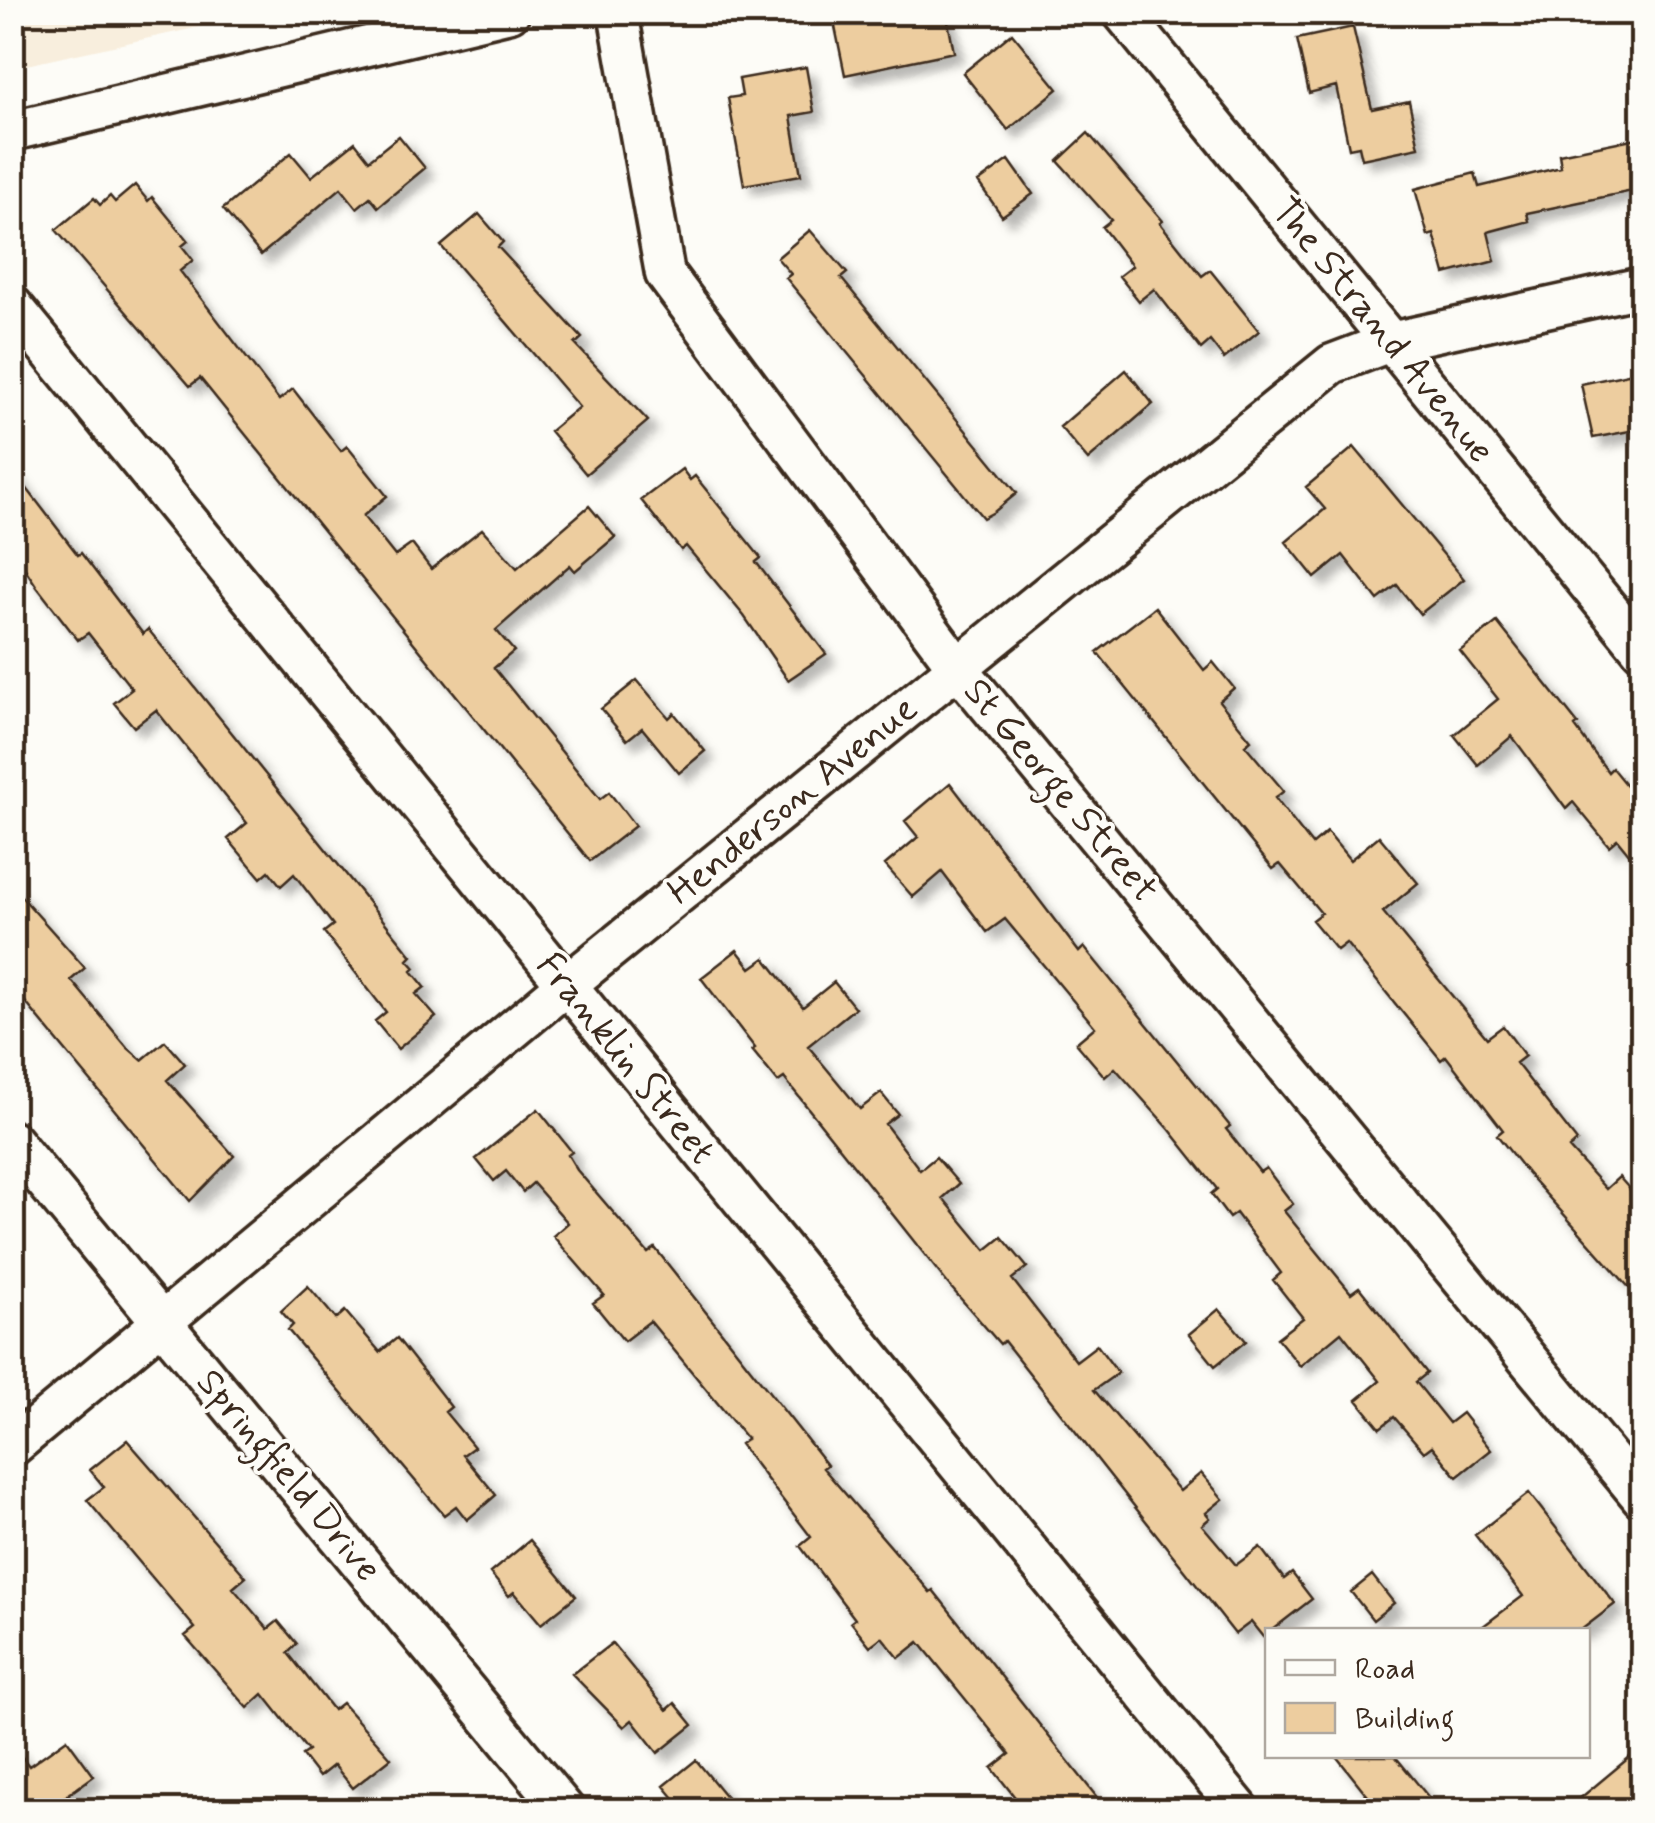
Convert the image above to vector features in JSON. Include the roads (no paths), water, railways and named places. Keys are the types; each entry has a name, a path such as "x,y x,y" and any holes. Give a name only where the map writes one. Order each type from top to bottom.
{"street":[{"path":"12,131 510,12"},
{"name":"St George Street","path":"618,12 666,274 958,668 1642,1498"},
{"name":"The Strand Avenue","path":"1122,12 1642,650"},
{"name":"Henderson Avenue","path":"12,1447 565,986 1332,364 1390,342 1642,287"},
{"name":"Franklin Street","path":"12,305 1240,1810"},
{"name":"Springfield Drive","path":"12,1141 565,1810"}]}
